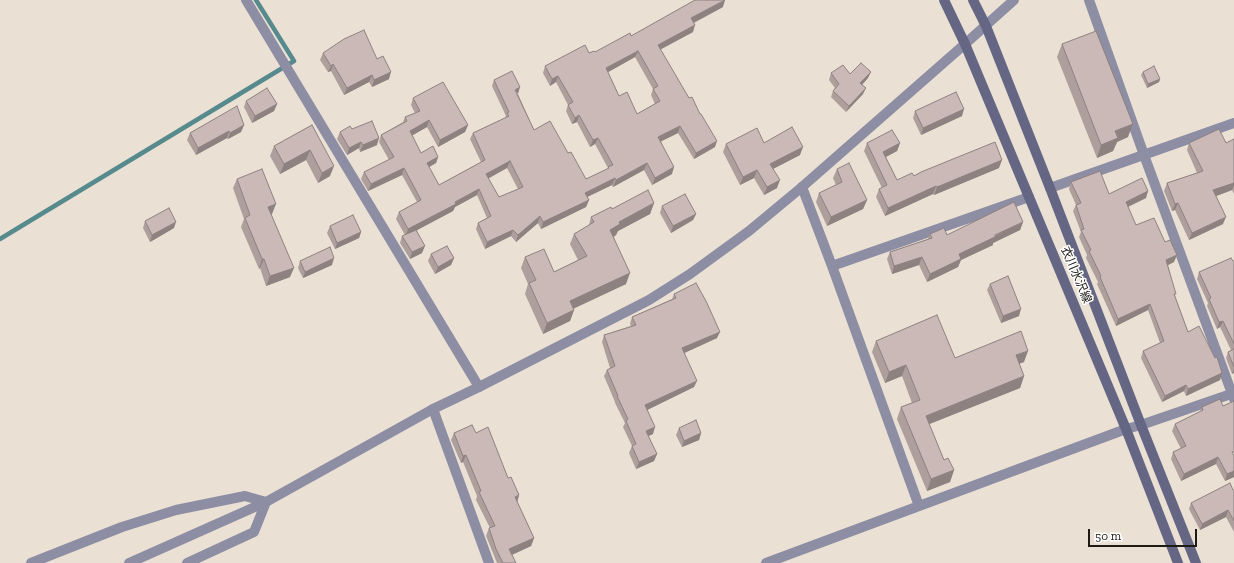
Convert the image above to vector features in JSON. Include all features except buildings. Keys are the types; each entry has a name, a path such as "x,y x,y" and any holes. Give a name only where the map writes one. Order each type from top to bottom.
{"main road":[{"name":"衣川水沢線","path":"944,0 965,44 1126,429 1178,563"},
{"name":"衣川水沢線","path":"973,0 986,26 1196,563"}],"street":[{"path":"246,0 479,387"},
{"path":"129,563 266,502 433,409 649,300 690,274 749,231 802,187 1014,0"},
{"path":"766,563 1126,429 1233,395 1144,155 1089,0"},
{"path":"1050,188 1234,123"},
{"path":"802,187 918,506"},
{"path":"832,266 1029,197"},
{"path":"433,409 488,563"},
{"path":"31,563 122,527 176,510 246,496 266,502"},
{"path":"189,562 254,532 266,502"}],"waterway":[{"path":"0,239 294,61 256,0"}]}
